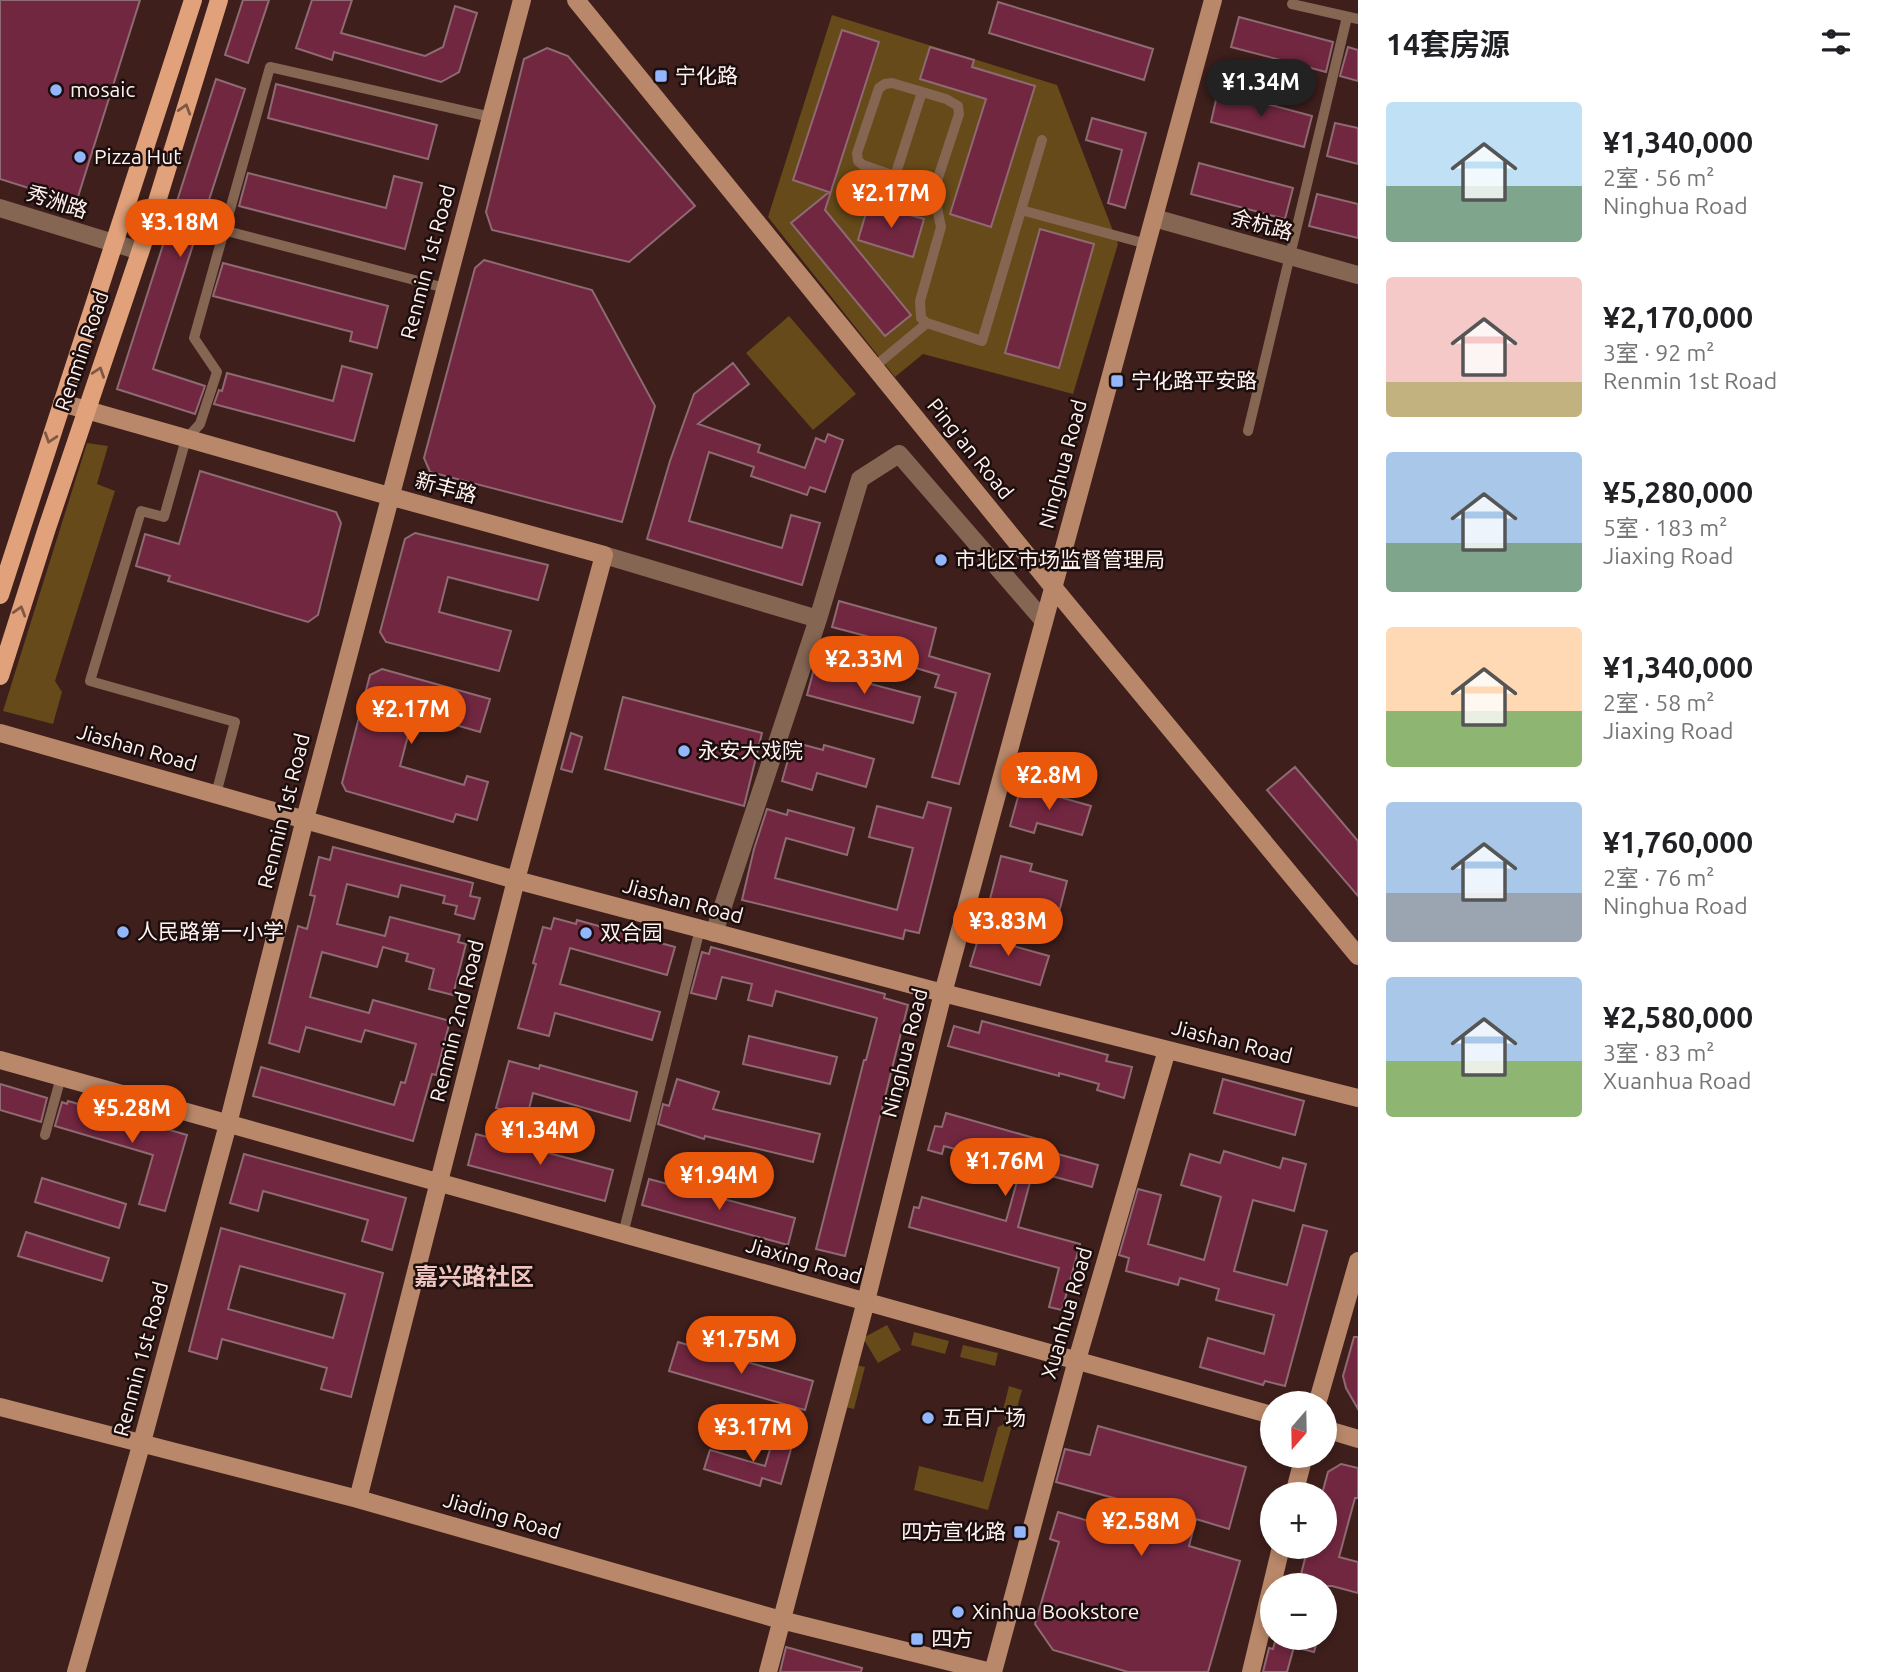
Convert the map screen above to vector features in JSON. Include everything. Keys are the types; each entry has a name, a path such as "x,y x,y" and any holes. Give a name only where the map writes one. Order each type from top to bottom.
{"main road":[{"name":"Renmin Road","path":"0,595 192,0"},
{"name":"Renmin Road","path":"0,676 140,251 219,0"}],"street":[{"name":"Renmin 1st Road","path":"76,1672 142,1442 228,1124 389,496 522,0"},
{"name":"Ping'an Road","path":"576,0 1053,587 1358,956"},
{"name":"Ninghua Road","path":"768,1672 866,1301 943,993 1213,0"},
{"name":"秀洲路","path":"0,208 140,251"},
{"name":"余杭路","path":"1154,218 1358,275"},
{"name":"新丰路","path":"62,403 604,555 818,619"},
{"path":"707,931 818,619 860,479 899,454 1044,621"},
{"name":"Renmin 2nd Road","path":"358,1499 516,880 604,555"},
{"name":"Jiashan Road","path":"0,733 516,880 943,993 1358,1098"},
{"name":"Xuanhua Road","path":"992,1672 1077,1360 1167,1050"},
{"name":"Jiaxing Road","path":"0,1060 1260,1412"},
{"path":"1321,1391 1358,1261"},
{"name":"Jiading Road","path":"0,1406 358,1499 781,1620 992,1672"},
{"path":"1337,1433 1358,1439"},
{"path":"1251,1672 1278,1559"}],"lane":[{"path":"1248,431 1353,18 1292,4"},
{"path":"216,794 235,722 90,681 141,511 164,517 186,439 200,424 217,372 194,338 270,67 491,117"},
{"path":"892,83 922,92 958,106 959,114 938,178 932,184 924,186 863,165 858,160 857,153 879,88 892,83"},
{"path":"895,176 922,92"},
{"path":"932,184 941,227 920,301 921,318 927,323 982,341 1042,141"},
{"path":"1021,210 1147,244"},
{"path":"223,230 445,288"},
{"path":"874,367 927,323"},
{"path":"623,1234 707,931"},
{"path":"44,1135 61,1077"}],"shaded area":[{"path":"832,15 1057,85 1118,244 1073,394 923,354 895,377 768,217"},
{"path":"789,316 856,394 813,430 746,353"},
{"path":"87,443 108,446 97,484 115,491 55,681 62,692 53,724 3,711"},
{"path":"887,1325 901,1350 878,1363 863,1338"},
{"path":"914,1332 949,1341 945,1354 911,1345"},
{"path":"963,1345 998,1353 995,1366 960,1357"},
{"path":"856,1365 865,1367 854,1409 845,1407"},
{"path":"1009,1386 1022,1390 988,1510 914,1490 919,1466 983,1482 998,1427 1006,1423 1003,1410"}],"building":[{"name":"mosaic","path":"0,0 140,0 76,203 0,179"},
{"path":"243,0 269,0 248,63 225,55"},
{"path":"312,0 352,0 341,33 425,56 443,47 455,6 477,13 459,72 441,82 334,52 332,60 296,48"},
{"path":"998,2 1153,49 1144,80 989,33"},
{"path":"1239,17 1333,42 1326,72 1231,47"},
{"path":"842,30 879,42 825,210 911,315 885,336 791,223 829,192 793,180"},
{"path":"930,47 974,60 972,67 1035,86 991,227 950,214 986,99 920,79"},
{"path":"1348,47 1358,50 1358,81 1340,76"},
{"path":"547,48 568,56 695,206 629,262 492,230 486,212 524,59"},
{"path":"216,79 245,89 208,203 181,216 200,223 153,369 205,386 195,414 117,389"},
{"path":"276,84 437,125 428,159 268,118"},
{"path":"1218,91 1312,116 1304,147 1211,122"},
{"path":"1092,118 1146,133 1125,208 1108,203 1122,150 1086,140"},
{"path":"1335,123 1358,128 1358,164 1327,156"},
{"path":"1199,163 1293,188 1285,219 1191,194"},
{"path":"248,173 386,208 394,176 422,183 405,249 239,206"},
{"path":"1317,194 1358,204 1358,238 1309,226"},
{"path":"869,203 924,219 913,257 858,240"},
{"path":"1040,229 1094,244 1059,368 1005,353"},
{"path":"484,260 592,290 655,406 622,522 430,472 424,458 475,268"},
{"path":"223,263 388,306 377,348 350,341 352,332 213,296"},
{"path":"733,363 749,384 698,424 760,445 758,452 805,468 816,438 825,442 828,434 843,440 825,492 810,487 807,495 751,476 754,467 709,452 689,521 782,548 791,515 820,523 802,585 647,539 670,461 694,394"},
{"path":"342,366 372,374 354,441 214,404 219,390 222,391 227,373 333,401"},
{"path":"200,471 336,512 341,523 318,615 308,622 168,581 170,576 136,566 145,534 179,544"},
{"path":"415,533 548,565 538,600 448,577 439,612 511,631 499,671 386,642 380,632 405,539"},
{"path":"839,601 936,628 929,656 990,674 959,784 932,777 956,693 935,687 939,675 896,662 900,645 832,627"},
{"path":"382,669 490,699 480,732 414,713 400,766 464,785 467,776 488,782 477,820 456,814 453,822 346,791 342,783 370,675"},
{"path":"814,669 920,697 913,723 807,695"},
{"name":"永安大戏院","path":"623,697 762,733 744,806 605,769"},
{"path":"571,733 582,737 572,772 561,769"},
{"path":"793,742 823,750 824,745 874,759 866,787 817,773 812,790 782,781"},
{"path":"1295,767 1358,841 1358,896 1267,790"},
{"path":"1021,786 1091,806 1082,835 1037,823 1034,833 1010,826"},
{"path":"928,802 951,808 919,933 905,930 903,939 742,900 767,809 787,815 788,810 854,828 847,855 786,838 775,878 897,910 913,848 869,837 877,806 923,818"},
{"path":"333,847 473,883 470,896 480,898 474,919 455,914 457,906 443,903 445,896 401,885 398,897 347,884 337,924 385,936 390,917 460,935 458,942 466,944 453,995 429,989 434,969 406,961 408,954 383,947 377,967 322,952 310,997 369,1013 373,1000 450,1021 436,1075 432,1074 413,1141 253,1096 261,1067 394,1105 401,1082 405,1083 416,1044 365,1030 361,1042 306,1027 299,1052 269,1043 298,926 307,929 315,896 310,895 319,857 330,860"},
{"path":"1001,856 1032,864 1030,871 1067,881 1059,912 1021,901 1019,907 990,899"},
{"path":"554,918 576,924 577,920 675,947 667,975 570,948 560,984 660,1012 652,1040 555,1013 549,1036 518,1028 543,927 551,929"},
{"path":"982,926 1006,933 1003,943 1049,956 1040,985 970,966"},
{"path":"711,947 885,994 884,998 908,1005 845,1256 816,1249 877,1018 776,991 772,1006 748,1000 752,984 722,977 716,999 691,993 702,952 709,954"},
{"path":"982,1021 1108,1055 1106,1061 1132,1067 1124,1098 1097,1090 1099,1084 948,1046 954,1026 979,1033"},
{"path":"749,1036 837,1057 830,1084 743,1064"},
{"path":"509,1061 539,1069 540,1065 637,1092 630,1121 533,1093 527,1117 496,1108"},
{"path":"677,1079 719,1092 713,1109 820,1134 813,1162 705,1136 704,1139 658,1124 663,1104 669,1106"},
{"path":"1223,1079 1304,1101 1295,1135 1214,1113"},
{"path":"0,1084 47,1098 41,1122 0,1110"},
{"path":"68,1101 187,1135 165,1211 139,1204 153,1155 55,1126 62,1102 67,1104"},
{"path":"946,1113 1041,1140 1039,1149 1098,1165 1092,1187 1033,1171 1018,1227 1080,1244 1062,1310 1049,1307 1059,1268 909,1227 914,1207 919,1208 922,1197 1006,1221 1021,1167 944,1146 942,1154 928,1150 935,1126 942,1127"},
{"path":"476,1134 613,1170 605,1201 468,1165"},
{"path":"1224,1151 1280,1168 1283,1158 1306,1164 1294,1211 1253,1200 1234,1271 1287,1285 1303,1225 1327,1231 1285,1386 1265,1381 1263,1385 1200,1367 1208,1338 1264,1354 1274,1315 1216,1300 1219,1289 1180,1278 1178,1285 1126,1271 1129,1258 1119,1255 1138,1189 1161,1195 1148,1244 1204,1260 1221,1197 1181,1185 1190,1154 1220,1163"},
{"path":"244,1154 406,1198 392,1250 362,1241 368,1220 263,1191 258,1211 230,1203"},
{"path":"42,1178 126,1204 119,1228 35,1202"},
{"path":"649,1179 795,1218 788,1245 642,1205"},
{"path":"221,1228 383,1273 351,1397 321,1389 327,1368 222,1339 217,1359 189,1351","holes":["240,1266 345,1294 333,1338 228,1309"]},
{"path":"26,1232 109,1258 102,1281 18,1256"},
{"path":"1354,1337 1358,1337 1358,1409 1346,1388 1343,1376"},
{"path":"678,1342 813,1381 805,1410 669,1371"},
{"path":"1098,1426 1246,1467 1229,1529 1196,1519 1189,1546 1240,1561 1208,1672 1128,1672 1053,1650 1035,1624 1059,1542 1050,1539 1058,1512 1113,1528 1121,1500 1056,1482 1065,1449 1090,1455"},
{"path":"774,1436 793,1442 781,1484 762,1478 760,1486 704,1469 710,1450 765,1466"},
{"path":"1341,1464 1358,1468 1358,1498 1355,1498 1339,1557 1358,1562 1358,1593 1337,1587 1337,1573 1301,1573 1305,1559 1337,1559 1337,1482 1325,1482 1328,1472"},
{"path":"786,1647 862,1668 861,1672 780,1672"},
{"path":"1268,1650 1293,1650 1287,1672 1263,1672"}],"place":[{"name":"宁化路","path":"661,76"},
{"name":"mosaic","path":"56,90"},
{"name":"Pizza Hut","path":"80,157"},
{"name":"宁化路平安路","path":"1117,381"},
{"name":"市北区市场监督管理局","path":"941,560"},
{"name":"永安大戏院","path":"684,751"},
{"name":"人民路第一小学","path":"123,932"},
{"name":"双合园","path":"586,933"},
{"name":"五百广场","path":"928,1418"},
{"name":"四方宣化路","path":"1020,1532"},
{"name":"Xinhua Bookstore","path":"958,1612"},
{"name":"四方","path":"917,1639"}],"district":[{"name":"嘉兴路社区","path":"474,1277"}]}
